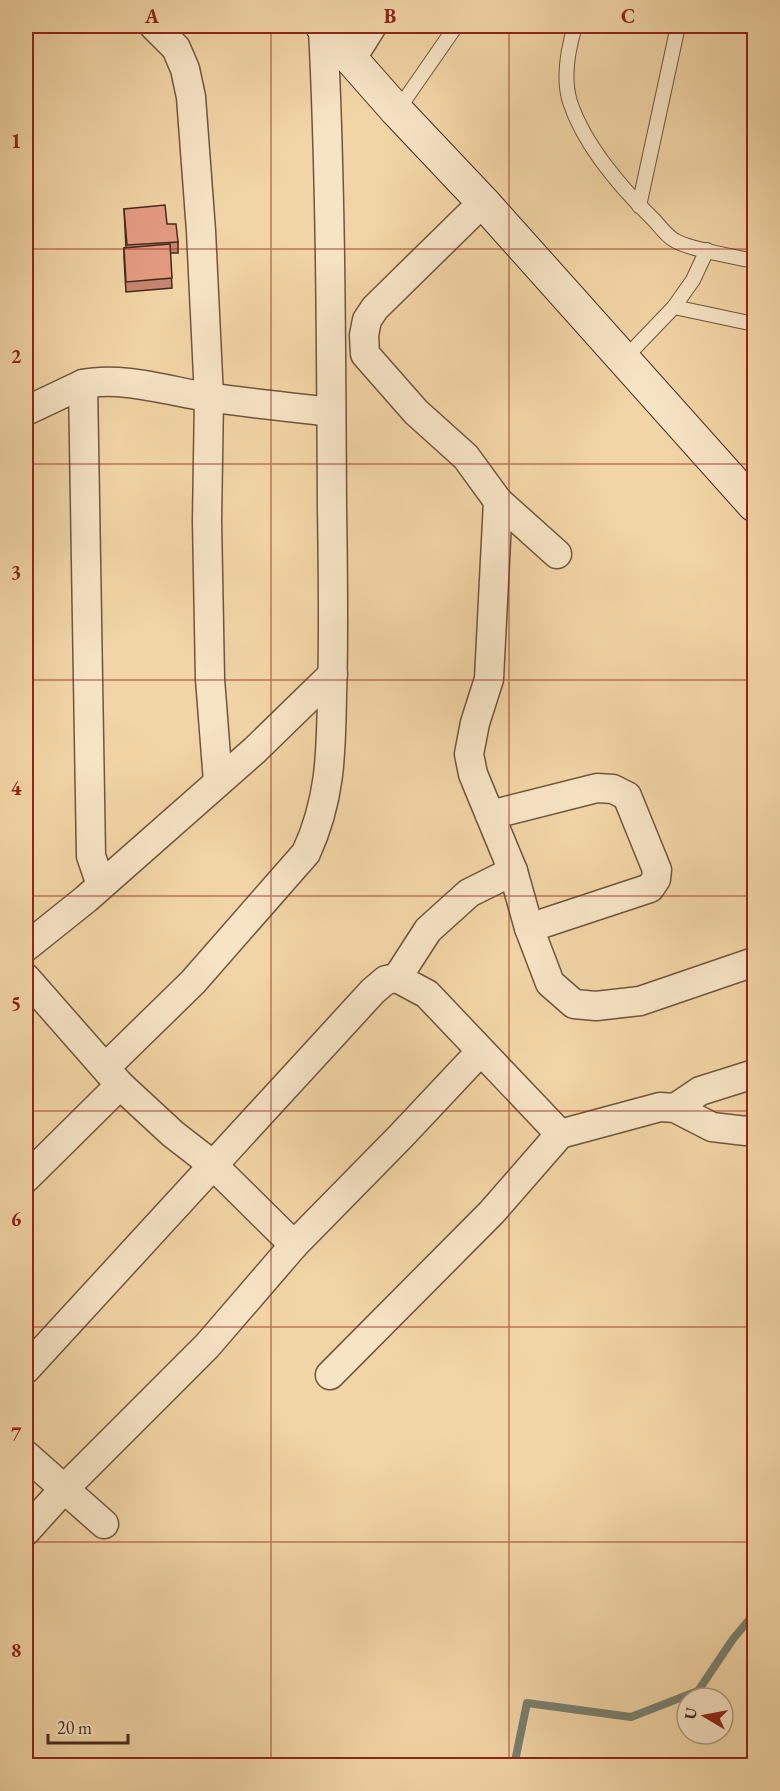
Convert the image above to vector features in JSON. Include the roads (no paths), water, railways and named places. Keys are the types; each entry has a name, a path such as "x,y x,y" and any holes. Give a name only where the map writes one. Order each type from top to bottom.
{"street":[{"path":"154,26 176,48 185,69 191,97 201,231 209,397 207,521 210,678 218,782"},
{"path":"352,58 372,26"},
{"path":"323,27 396,111 483,202 754,505"},
{"path":"26,1178 306,853 316,832 324,805 330,760 333,674 329,155 323,27"},
{"path":"483,202 375,308 367,320 364,335 365,354 416,412 466,457 498,501 557,554"},
{"path":"26,411 83,384 97,381 332,412"},
{"path":"83,384 91,856 101,885"},
{"path":"498,501 489,679 475,723 469,754 473,774 513,871 529,928 550,984 574,1004 596,1006 640,1001 754,962"},
{"path":"26,947 57,925 255,750 333,674"},
{"path":"490,815 597,788 613,789 627,796 657,870 656,879 650,888 529,928"},
{"path":"397,978 428,930 470,893 513,871"},
{"path":"26,978 113,1076 173,1134 213,1166 294,1245"},
{"path":"26,1369 373,991 386,980 397,978 427,994 560,1134"},
{"path":"26,1531 63,1490 207,1346 294,1245 480,1052"},
{"path":"675,1108 700,1091 754,1074"},
{"path":"330,1375 492,1212 560,1134 660,1107 675,1108 712,1127 746,1131 754,1128"},
{"path":"26,1455 104,1524"}],"lane":[{"path":"396,111 456,26"},
{"path":"575,26 567,64 570,103 585,135 639,206 673,240 754,261"},
{"path":"639,206 678,26"},
{"path":"624,360 674,307 693,280 707,250"},
{"path":"674,307 754,324"}],"waterway":[{"path":"514,1766 527,1703 631,1717 698,1691 733,1639 754,1614"}]}
